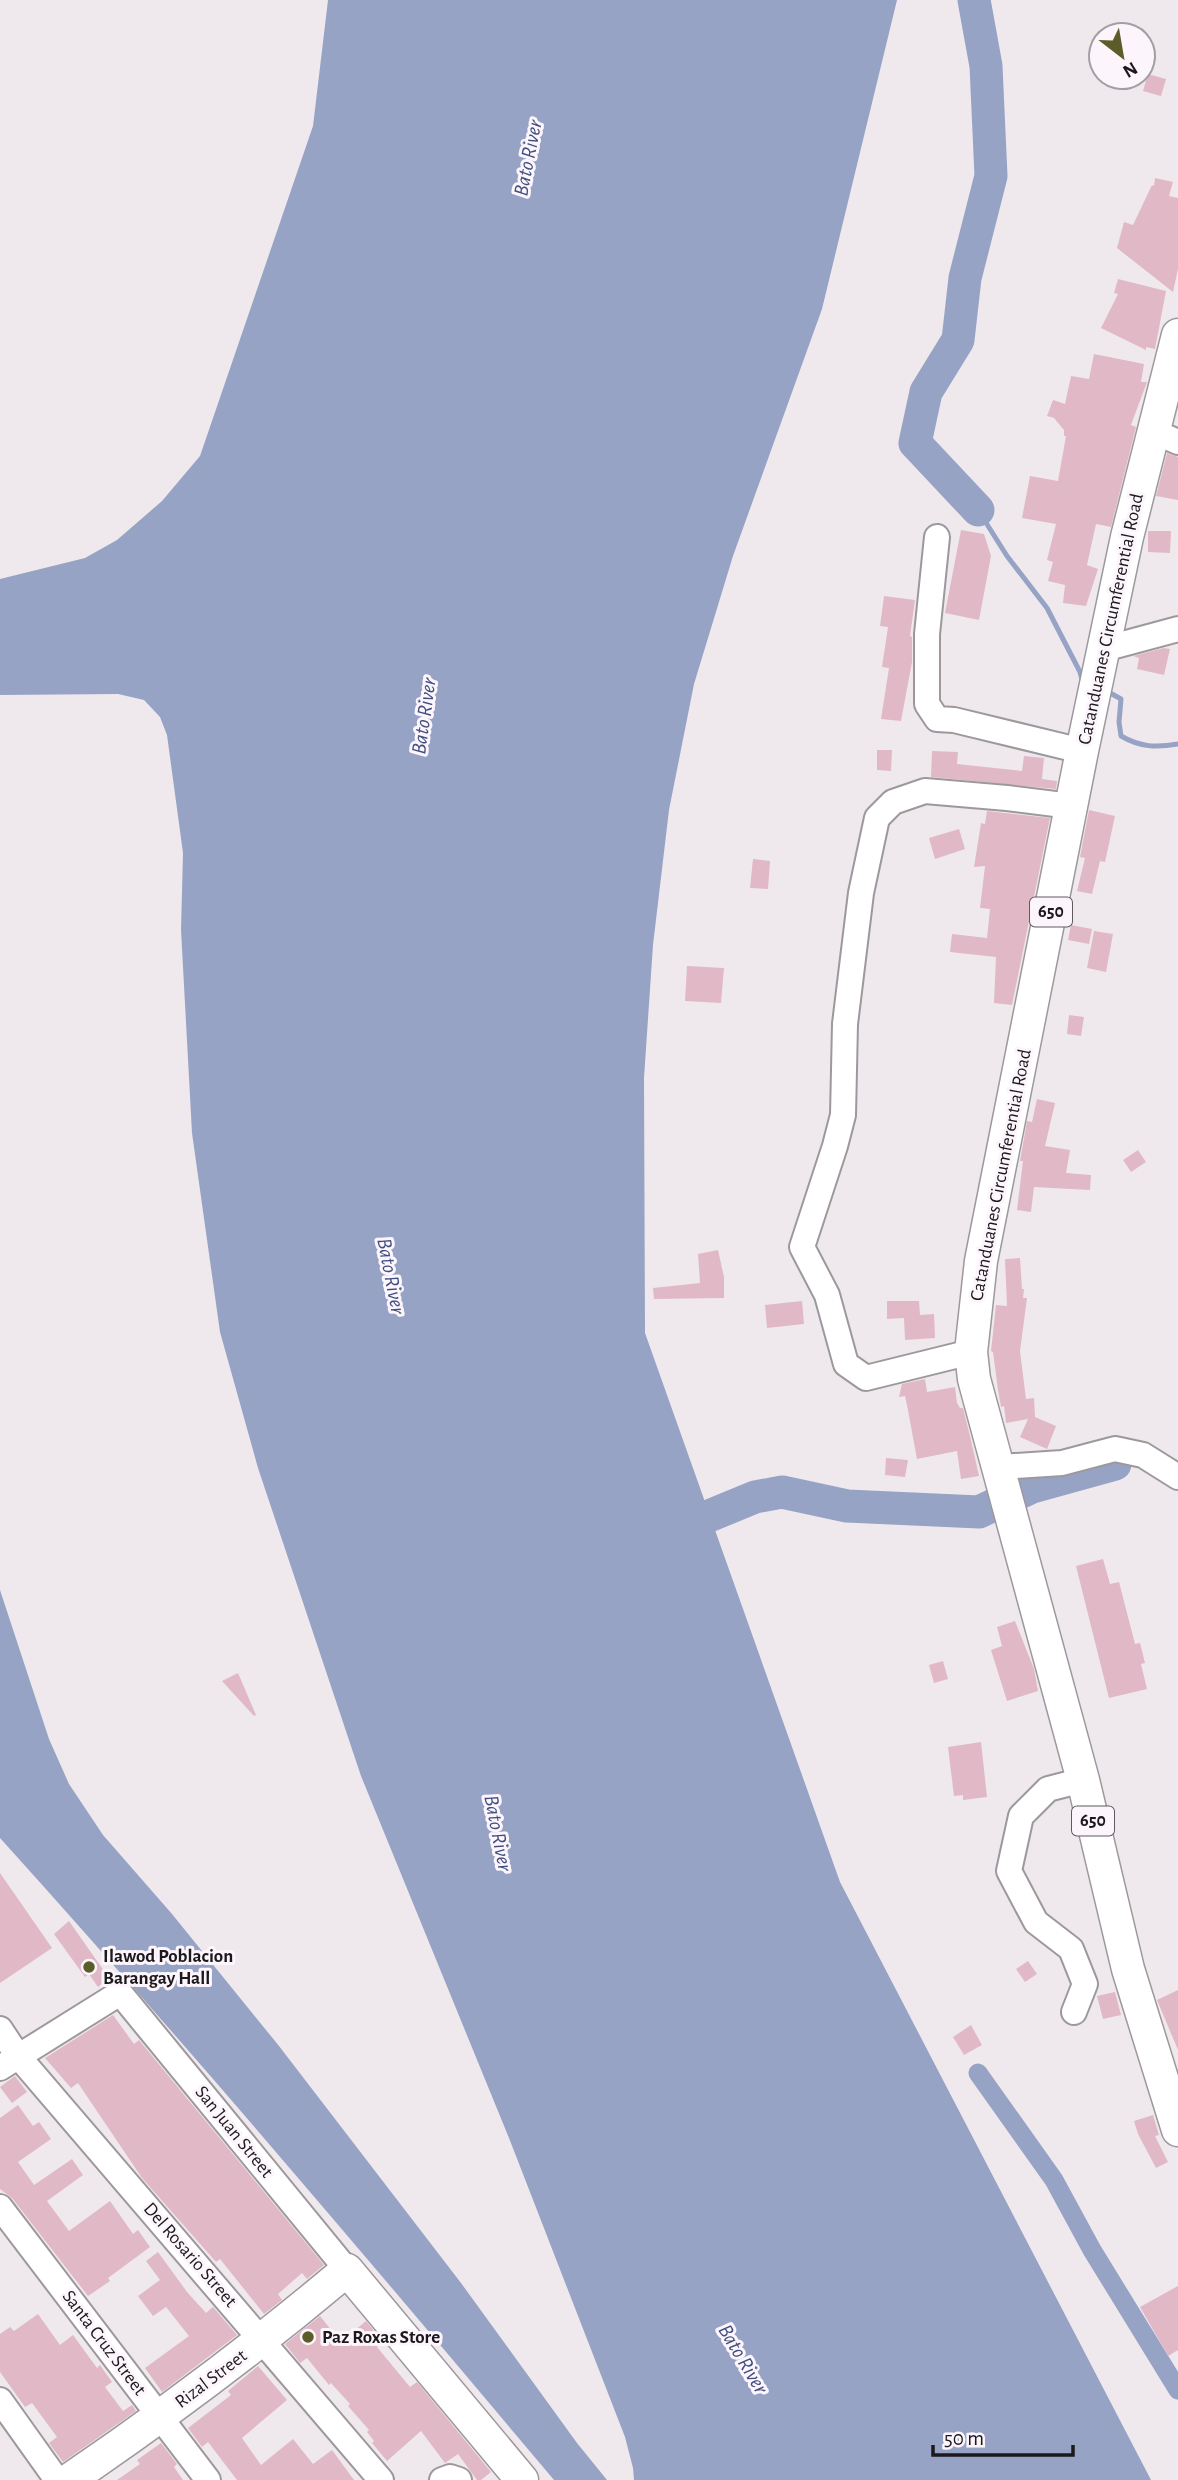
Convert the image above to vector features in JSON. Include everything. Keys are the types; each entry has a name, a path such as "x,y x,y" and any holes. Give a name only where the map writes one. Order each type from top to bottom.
{"main road":[{"name":"Catanduanes Circumferential Road","path":"1178,335 1167,437 1127,537 1082,751 981,1261 971,1352 974,1379 1083,1780 1128,1969 1178,2130"},
{"name":"Rizal Street","path":"69,2480 160,2418 263,2340 347,2270"},
{"path":"347,2270 522,2480"}],"street":[{"path":"937,537 927,634 927,704 937,719 954,720 1082,751"},
{"path":"1104,649 1178,629"},
{"path":"971,1352 866,1378 846,1364 827,1295 802,1247 843,1115 845,1024 861,892 877,818 893,802 925,791 1007,797 1071,807"},
{"path":"1005,1490 1062,1463 1115,1449 1143,1455 1178,1476"},
{"path":"1074,2012 1085,1984 1071,1949 1036,1922 1009,1871 1021,1816 1048,1789 1083,1780"},
{"name":"San Juan Street","path":"9,2062 120,1993 347,2270"},
{"name":"Del Rosario Street","path":"0,2029 9,2062 263,2340 382,2480"},
{"name":"Santa Cruz Street","path":"0,2207 208,2480"},
{"path":"0,2400 57,2480"},
{"path":"442,2480 450,2477 459,2480"}],"water":[{"name":"Bato River","path":"328,0 897,0 822,309 733,556 694,684 669,810 653,945 644,1078 645,1333 840,1882 1151,2480 634,2480 625,2437 509,2138 361,1776 258,1468 220,1332 192,1133 181,930 183,853 167,735 160,717 144,700 118,694 0,695 0,579 85,558 117,540 162,501 200,456 313,126"},
{"path":"0,1590 49,1739 69,1784 103,1835 172,1914 279,2046 461,2283 607,2480 554,2480 211,2076 0,1838"}],"building":[{"path":"1157,76 1166,79 1161,96 1143,91 1157,91"},
{"path":"1155,178 1173,182 1169,196 1178,198 1178,269 1173,292 1117,248 1124,222 1133,225 1152,185 1154,186"},
{"path":"1118,279 1166,291 1155,349 1146,347 1146,350 1101,328 1118,294 1114,293"},
{"path":"1094,354 1144,364 1141,382 1147,382 1131,425 1136,427 1111,527 1096,524 1087,565 1098,569 1086,606 1063,603 1065,585 1048,581 1053,562 1047,560 1056,524 1022,518 1030,476 1058,481 1066,436 1054,418 1047,416 1053,400 1065,404 1071,376 1089,379"},
{"path":"1167,453 1178,457 1178,500 1156,496"},
{"path":"961,530 984,534 991,556 979,620 945,613"},
{"path":"1148,531 1171,531 1170,553 1148,552"},
{"path":"884,596 915,600 910,636 912,662 901,721 881,719 889,668 882,667 888,627 880,626"},
{"path":"1170,649 1164,675 1137,669 1139,658 1133,656"},
{"path":"877,750 892,750 891,771 877,770"},
{"path":"932,751 958,752 957,764 1022,771 1024,756 1044,758 1042,779 1057,781 1056,789 931,777"},
{"path":"1089,810 1115,816 1105,862 1100,861 1092,894 1077,891 1085,858 1080,857"},
{"path":"987,811 1050,818 1012,1005 994,1003 996,957 950,952 952,934 987,938 990,909 980,908 985,866 974,867 981,823 985,824"},
{"path":"959,829 965,849 935,859 929,838"},
{"path":"753,859 770,861 768,889 750,888"},
{"path":"1071,925 1092,929 1089,944 1068,940"},
{"path":"1094,931 1113,934 1106,972 1087,968"},
{"path":"687,966 724,968 721,1003 685,1001"},
{"path":"1069,1015 1084,1017 1081,1036 1067,1034"},
{"path":"1037,1099 1055,1103 1045,1146 1070,1150 1066,1173 1091,1175 1090,1190 1034,1187 1031,1212 1017,1210 1023,1161 1020,1161 1027,1121 1032,1122"},
{"path":"1138,1150 1146,1162 1131,1172 1123,1160"},
{"path":"718,1250 724,1277 724,1298 654,1299 653,1288 700,1283 698,1254"},
{"path":"1020,1258 1023,1298 1027,1298 1020,1351 1026,1399 1034,1398 1035,1417 1056,1426 1047,1449 1020,1437 1028,1419 1006,1423 991,1351 996,1305 1007,1306 1005,1259"},
{"path":"802,1301 804,1324 767,1328 765,1305"},
{"path":"887,1301 919,1301 920,1315 934,1314 935,1338 905,1340 904,1318 887,1319"},
{"path":"925,1379 927,1392 955,1387 957,1403 963,1408 979,1476 961,1479 957,1451 917,1459 905,1396 899,1397 902,1384"},
{"path":"886,1458 908,1460 905,1477 885,1475"},
{"path":"1103,1559 1110,1584 1119,1582 1135,1644 1140,1643 1145,1663 1141,1664 1147,1689 1109,1698 1076,1566"},
{"path":"1015,1621 1034,1669 1038,1691 1007,1701 991,1650 1002,1646 997,1627"},
{"path":"943,1661 948,1679 934,1683 929,1665"},
{"path":"238,1673 256,1715 254,1716 222,1681"},
{"path":"981,1742 987,1797 963,1800 963,1795 954,1796 948,1747"},
{"path":"0,1873 52,1948 0,1983"},
{"path":"69,1921 109,1978 98,1987 89,1974 85,1977 54,1934"},
{"path":"1028,1961 1037,1974 1025,1982 1016,1969"},
{"path":"1178,1990 1178,2050 1157,2000"},
{"path":"1115,1992 1121,2015 1103,2019 1097,1996"},
{"path":"113,2015 134,2044 139,2040 324,2265 307,2279 302,2273 278,2294 282,2300 264,2314 220,2259 216,2262 142,2178 78,2083 71,2088 45,2058"},
{"path":"971,2025 982,2045 964,2055 953,2037"},
{"path":"15,2076 27,2092 12,2103 0,2087"},
{"path":"18,2105 33,2126 39,2122 51,2139 18,2162 34,2185 72,2159 83,2175 47,2201 69,2231 110,2201 133,2234 138,2230 150,2247 88,2296 12,2198 0,2189 0,2118"},
{"path":"1153,2115 1159,2135 1155,2136 1168,2162 1156,2168 1134,2121"},
{"path":"158,2252 206,2313 213,2307 237,2335 162,2392 145,2368 189,2336 166,2307 153,2316 138,2296 160,2280 146,2261"},
{"path":"1178,2286 1178,2350 1168,2356 1140,2307"},
{"path":"38,2314 60,2345 73,2335 97,2368 100,2365 112,2382 105,2387 123,2411 132,2405 136,2411 63,2462 49,2443 57,2437 32,2403 25,2407 0,2372 0,2334 10,2327 14,2331"},
{"path":"320,2316 341,2342 366,2321 383,2342 377,2347 410,2387 417,2382 491,2472 477,2480 458,2454 445,2463 421,2431 387,2461 372,2443 374,2441 367,2432 369,2430 348,2406 350,2404 331,2383 329,2385 307,2358 300,2363 285,2344"},
{"path":"258,2366 287,2400 242,2438 261,2465 293,2439 313,2464 332,2450 354,2480 237,2480 208,2442 202,2447 188,2428 231,2395 228,2391"},
{"path":"161,2443 177,2464 174,2467 183,2480 117,2480 140,2464 137,2460"}],"waterway":[{"path":"974,0 986,66 991,176 965,278 958,340 926,392 915,443 978,510"},
{"path":"978,510 1007,556 1047,608 1083,683"},
{"path":"1112,694 1121,699 1121,736 1148,746 1178,744"},
{"path":"670,1532 755,1497 782,1492 847,1506 979,1512 1032,1487 1115,1464"},
{"path":"978,2073 1054,2180 1092,2250 1178,2390"}],"place":[{"name":"Ilawod Poblacion Barangay Hall","path":"89,1967"},
{"name":"Paz Roxas Store","path":"308,2337"}]}
